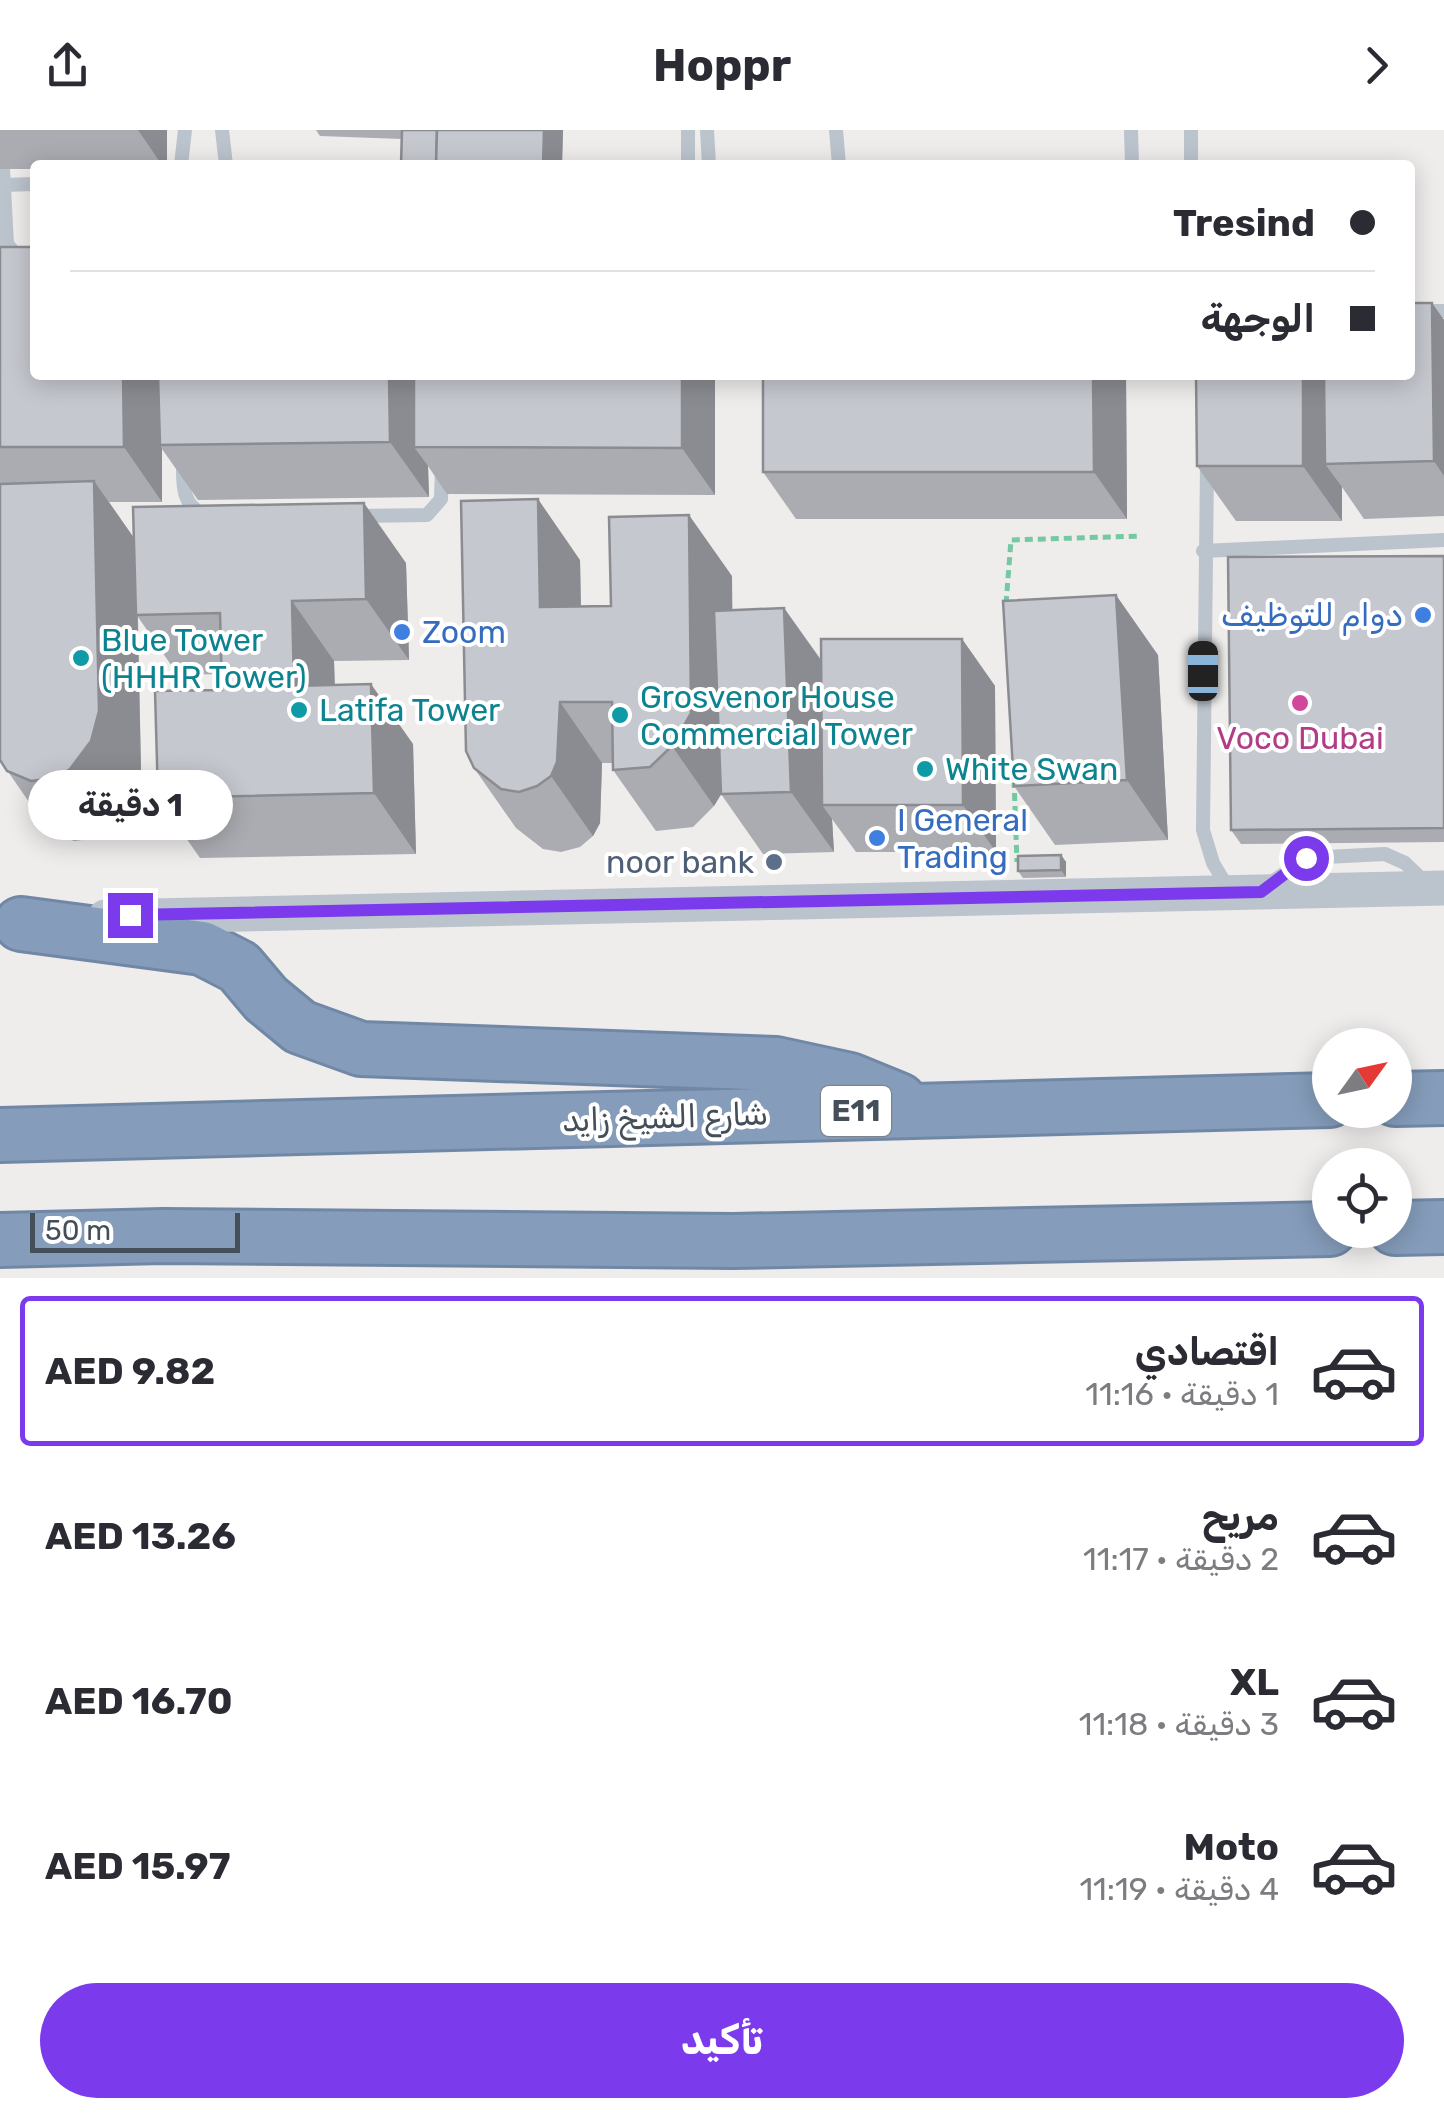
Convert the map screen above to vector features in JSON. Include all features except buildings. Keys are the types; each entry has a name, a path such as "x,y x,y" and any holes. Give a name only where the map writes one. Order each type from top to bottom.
{"highway":[{"path":"10,925 202,948 239,967 300,1027 361,1048 776,1064 850,1080 919,1108"},
{"path":"1412,1098 1444,1098"},
{"name":"شارع الشيخ زايد","path":"0,1134 382,1128 919,1108 1312,1100"},
{"path":"1412,1227 1444,1226"},
{"path":"0,1240 182,1236 733,1241 1312,1229"},
{"path":"582,1278 733,1241"}],"street":[{"path":"10,925 167,914 1437,888"}],"lane":[{"path":"182,160 184,130"},
{"path":"222,130 225,160"},
{"path":"688,130 688,160"},
{"path":"707,130 709,160"},
{"path":"836,130 839,160"},
{"path":"1131,130 1132,160"},
{"path":"1191,130 1192,160"},
{"path":"30,183 4,177 8,244 18,257 30,258"},
{"path":"1415,311 1444,311"},
{"path":"182,446 188,503 208,516 219,516"},
{"path":"347,516 420,516 434,511 441,499 442,453"},
{"path":"1207,454 1203,830 1212,863 1246,892"},
{"path":"1204,551 1444,540"}],"path":[{"path":"1007,615 1005,577 1011,540 1141,536"},
{"path":"1013,767 1018,862"}],"place":[{"name":"دوام للتوظيف","path":"1423,615"},
{"name":"Zoom","path":"402,632"},
{"name":"Blue Tower (HHHR Tower)","path":"81,658"},
{"name":"Voco Dubai","path":"1300,703"},
{"name":"Latifa Tower","path":"299,710"},
{"name":"Grosvenor House Commercial Tower","path":"620,715"},
{"name":"White Swan","path":"925,769"},
{"name":"I General Trading","path":"877,838"},
{"name":"noor bank","path":"774,862"}],"route":[{"path":"130,915 1261,892 1286,869 1306,858"}]}
